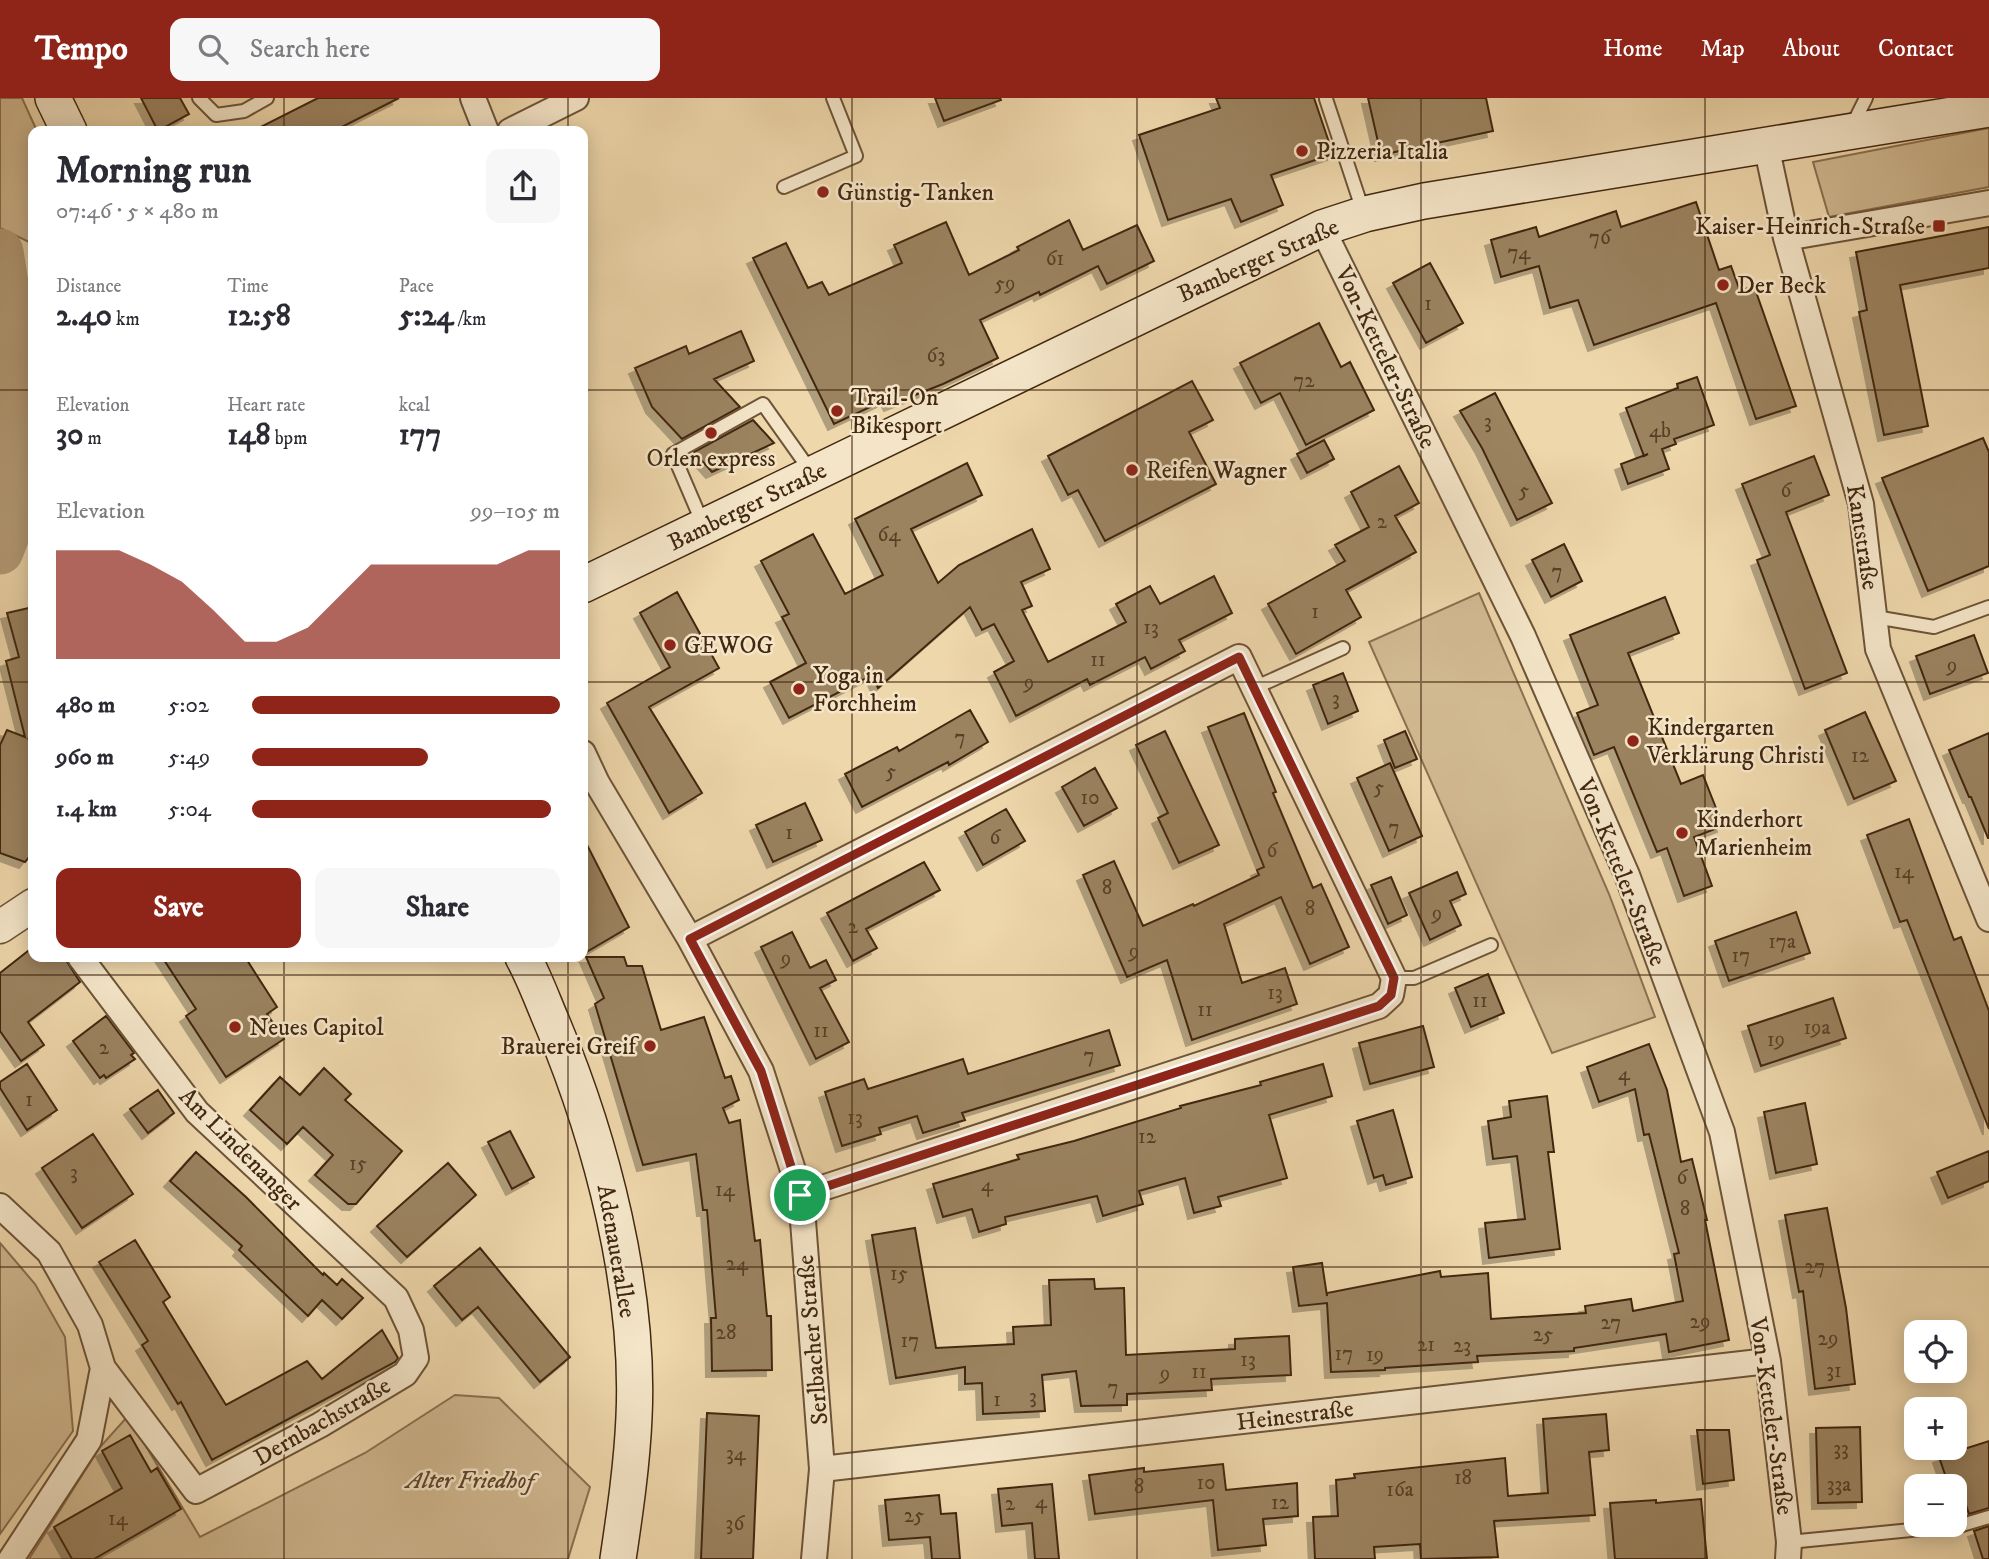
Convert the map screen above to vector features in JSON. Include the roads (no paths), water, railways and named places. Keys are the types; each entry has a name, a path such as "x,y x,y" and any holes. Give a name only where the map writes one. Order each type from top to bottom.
{"main road":[{"path":"52,98 66,126"},
{"name":"Bamberger Straße","path":"588,583 1322,228 1365,214 1424,201 1989,109"},
{"name":"Adenauerallee","path":"525,962 574,1076 601,1166 622,1258 633,1347 634,1415 628,1492 618,1559"}],"street":[{"path":"473,98 484,126"},
{"path":"520,126 576,98"},
{"name":"Kantstraße","path":"1766,145 1786,238 1861,504 1878,649 1989,919"},
{"path":"1786,238 1989,203"},
{"name":"Von-Ketteler-Straße","path":"1322,228 1523,636 1627,875 1722,1132 1768,1361 1788,1551"},
{"path":"690,939 1239,657 1393,986 1379,1006 800,1195"},
{"name":"Serlbacher Straße","path":"588,764 690,939 761,1071 800,1195 822,1469 814,1559"},
{"path":"0,926 28,908"},
{"name":"Am Lindenanger","path":"84,962 197,1112 396,1298 411,1330"},
{"path":"0,1206 49,1252 90,1325 103,1368 89,1440 11,1559"},
{"name":"Dernbachstraße","path":"103,1368 196,1491 320,1425 405,1374 416,1358 411,1330"},
{"name":"Heinestraße","path":"822,1469 1768,1361"}],"lane":[{"path":"199,98 216,115 244,111 267,98"},
{"path":"784,187 856,156 833,98"},
{"path":"1850,131 1866,98"},
{"path":"1326,99 1365,214"},
{"path":"704,527 673,454 763,404 812,474"},
{"path":"1875,617 1934,627 1989,607"},
{"path":"1254,688 1343,648"},
{"path":"1393,986 1491,945"},
{"path":"1788,1551 1962,1525 1989,1517"}],"waterway":[{"path":"0,252 15,346 10,525 0,551"}],"place":[{"name":"Pizzeria Italia","path":"1302,151"},
{"name":"Günstig-Tanken","path":"823,192"},
{"name":"Kaiser-Heinrich-Straße","path":"1939,226"},
{"name":"Der Beck","path":"1723,285"},
{"name":"Trail-On Bikesport","path":"837,411"},
{"name":"Orlen express","path":"711,433"},
{"name":"Reifen Wagner","path":"1132,470"},
{"name":"GEWOG","path":"670,645"},
{"name":"Yoga in Forchheim","path":"799,689"},
{"name":"Kindergarten Verklärung Christi","path":"1633,741"},
{"name":"Kinderhort Marienheim","path":"1682,833"},
{"name":"Neues Capitol","path":"235,1027"},
{"name":"Brauerei Greif","path":"650,1046"}],"park label":[{"name":"Alter Friedhof","path":"470,1480"}]}
